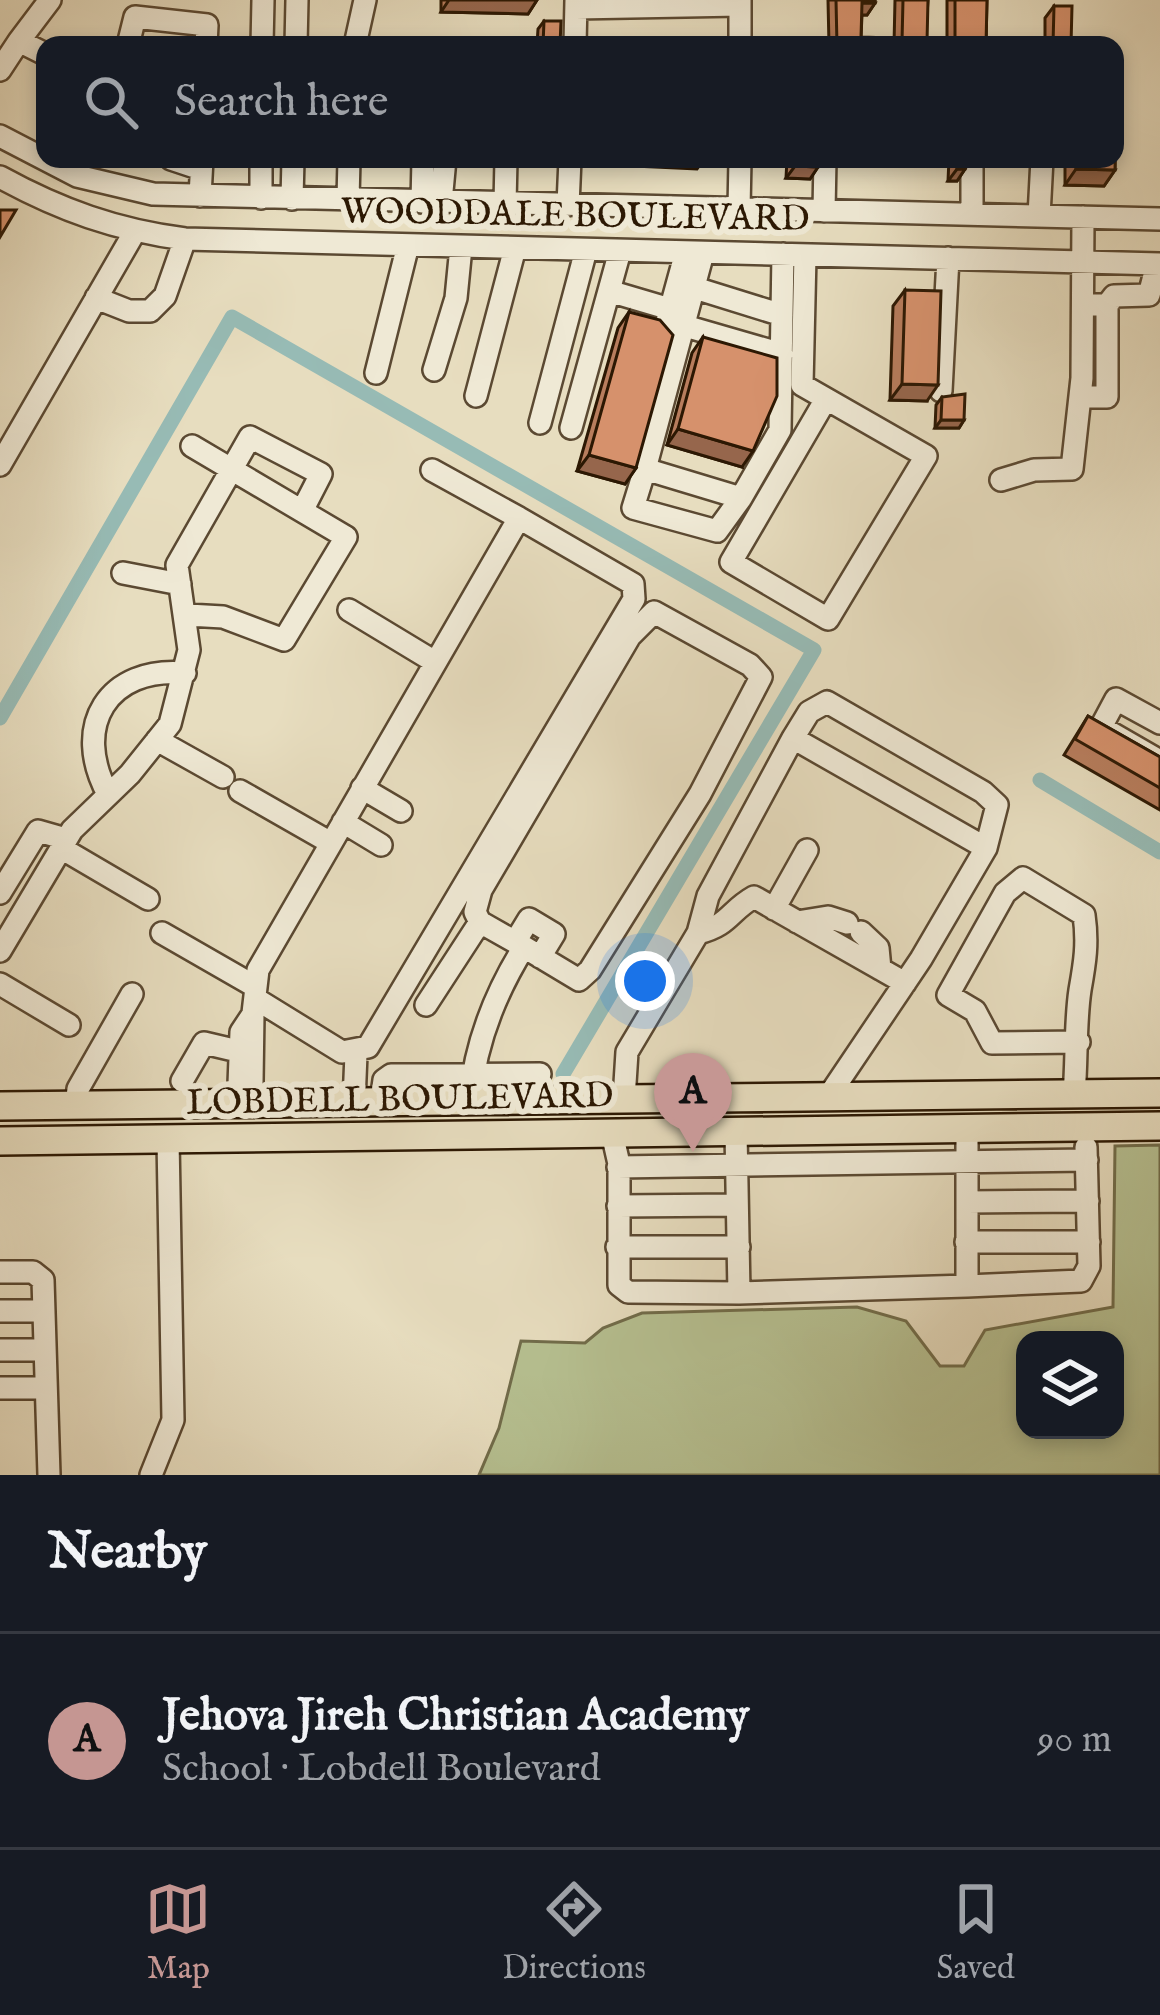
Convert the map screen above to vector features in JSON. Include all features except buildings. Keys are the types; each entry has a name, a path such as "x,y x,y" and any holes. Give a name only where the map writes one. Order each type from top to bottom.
{"main road":[{"name":"LOBDELL BOULEVARD","path":"0,1106 76,1105 174,1092 368,1101 483,1087 624,1099 1160,1093"},
{"path":"168,1139 174,1092"},
{"path":"1074,1094 1076,1128"},
{"path":"740,1132 760,1122 816,1118 828,1096"},
{"name":"LOBDELL BOULEVARD","path":"0,1141 1076,1128 1156,1123"}],"street":[{"path":"0,70 50,0"},
{"path":"262,36 263,0"},
{"path":"296,36 297,0"},
{"path":"357,36 365,0"},
{"path":"574,36 576,4 740,3 740,36"},
{"path":"130,36 135,17 207,25 206,36"},
{"path":"19,40 36,49"},
{"name":"WOODDALE BOULEVARD","path":"0,136 36,151"},
{"path":"200,196 201,168"},
{"path":"245,242 259,168"},
{"path":"292,199 293,168"},
{"path":"347,200 349,168"},
{"path":"424,168 432,202"},
{"path":"432,202 442,168"},
{"path":"505,204 506,168"},
{"path":"558,249 569,168"},
{"path":"740,168 740,209"},
{"path":"824,211 825,168"},
{"path":"972,168 972,214"},
{"path":"1039,216 1042,168"},
{"name":"WOODDALE BOULEVARD","path":"94,169 153,194 1160,219"},
{"name":"WOODDALE BOULEVARD","path":"0,177 74,215 134,232 185,239 1158,264"},
{"path":"941,214 941,391"},
{"path":"1001,480 1034,470 1072,469 1095,305 1084,262 1083,217"},
{"path":"0,465 134,232"},
{"path":"96,298 129,311 150,311 165,296 185,239"},
{"path":"376,373 408,245"},
{"path":"434,370 456,298 461,247"},
{"path":"476,396 515,248"},
{"path":"540,423 586,250"},
{"path":"571,428 620,250"},
{"path":"662,336 694,288 694,252"},
{"path":"694,252 634,508 717,531 781,430 782,315 794,255"},
{"path":"794,255 802,385 926,456 828,619 731,562 826,399"},
{"path":"1095,305 1114,296 1149,295 1158,264"},
{"path":"694,288 782,315"},
{"path":"609,291 782,354"},
{"path":"0,951 7,924 63,843 170,724 185,673 188,615 177,565 250,437 321,474 302,511"},
{"path":"188,615 223,617 284,640 346,538 192,446"},
{"path":"645,469 741,498"},
{"path":"162,933 255,1000 342,1052 356,1054 368,1047 634,599 633,584 432,470"},
{"path":"246,1096 252,1083 245,1053 257,970 519,518"},
{"path":"123,573 180,584"},
{"path":"350,610 435,662"},
{"path":"654,612 750,664 761,677 700,794 590,970 579,980 527,948 480,922 475,912 481,890 644,620 654,612"},
{"path":"108,794 99,777 94,724 109,696 124,682 154,670 185,673"},
{"path":"1160,724 1117,699 1101,727 1160,761"},
{"path":"624,1099 626,1052 698,933 708,896 793,738 809,712 827,702 983,792 997,805 986,848 905,983 828,1096"},
{"path":"793,738 986,848"},
{"path":"157,740 331,843"},
{"path":"362,788 401,811"},
{"path":"343,821 382,844"},
{"path":"0,893 38,831 148,899"},
{"path":"774,908 807,850"},
{"path":"1074,1094 1079,1042 1080,991 1088,964 1084,915 1023,878 1005,892 948,995 975,1011 992,1043 1079,1042"},
{"path":"698,933 724,927 741,904 754,897 905,983"},
{"path":"797,922 828,916 854,928 878,948 880,969"},
{"path":"426,1005 480,922"},
{"path":"527,948 499,987 484,1034 494,1050 483,1087 540,1074"},
{"path":"0,984 69,1025"},
{"path":"76,1105 78,1089 132,994"},
{"path":"174,1092 204,1043 245,1053"},
{"path":"356,1054 368,1101"},
{"path":"613,1133 619,1167 619,1286 628,1292 739,1293 1082,1280 1089,1266 1087,1160 1085,1140 1076,1128"},
{"path":"967,1129 967,1286"},
{"path":"739,1293 736,1166 740,1132"},
{"path":"151,1475 173,1420 168,1139"},
{"path":"619,1167 1087,1160"},
{"path":"967,1202 1088,1201"},
{"path":"618,1206 737,1205"},
{"path":"966,1242 1089,1242"},
{"path":"617,1247 739,1246"},
{"path":"0,1272 33,1272 43,1280 49,1475"},
{"path":"0,1312 44,1311"},
{"path":"0,1350 45,1350"},
{"path":"0,1388 46,1388"}],"green space":[{"path":"1160,1145 1160,1475 479,1475 499,1428 521,1341 585,1343 603,1328 642,1313 857,1307 906,1321 940,1366 964,1366 985,1330 1113,1307 1115,1146"}],"waterway":[{"path":"0,718 232,317 814,650 563,1074"},
{"path":"1040,780 1160,852"}],"place":[{"name":"Jehova Jireh Christian Academy","path":"693,1152"}]}
